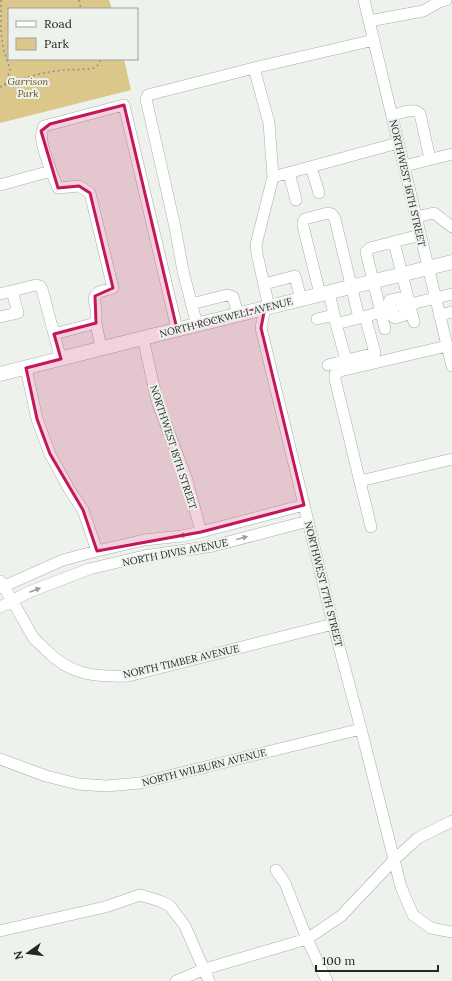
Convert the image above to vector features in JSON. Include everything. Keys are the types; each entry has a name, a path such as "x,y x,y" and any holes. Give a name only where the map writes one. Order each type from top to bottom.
{"main road":[{"name":"NORTH ROCKWELL AVENUE","path":"0,374 452,262"}],"street":[{"name":"NORTHWEST 16TH STREET","path":"364,0 452,366"},
{"path":"369,21 423,11 439,2 446,0"},
{"path":"197,324 183,271 175,226 146,99 148,95 374,40"},
{"path":"254,68 269,123 273,177 256,246 267,307"},
{"path":"101,348 96,323 95,296 99,292 113,288 90,192 79,186 58,188 41,138 41,131 44,126 124,105 177,329"},
{"path":"392,116 414,110 420,114 430,159"},
{"path":"273,177 398,143"},
{"path":"404,166 452,154"},
{"path":"311,167 319,193"},
{"path":"0,185 51,171"},
{"path":"289,173 296,200"},
{"path":"328,365 375,353 351,287 334,219 332,214 328,213 305,219 303,226 324,293 335,319 346,360"},
{"path":"416,217 434,213 452,227"},
{"path":"414,322 396,308 373,282 366,256 367,250 370,248 420,235"},
{"path":"385,329 396,308 402,275 394,242"},
{"path":"264,284 295,276 301,299"},
{"path":"0,294 36,285 40,286 61,359"},
{"path":"0,317 18,313 12,291"},
{"path":"317,319 362,317 452,294"},
{"path":"191,304 227,296 233,297 238,314"},
{"name":"NORTHWEST 17TH STREET","path":"267,307 261,328 333,624 395,859 401,887 412,915 431,928 452,932"},
{"path":"440,315 452,312"},
{"path":"54,334 96,323"},
{"name":"NORTHWEST 18TH STREET","path":"143,338 158,401 187,480 200,532"},
{"path":"372,527 335,374 340,371 447,346"},
{"path":"26,368 37,419 50,454 69,489 83,510 97,551"},
{"path":"360,481 452,459"},
{"name":"NORTH DIVIS AVENUE","path":"1,585 63,560 97,551 144,540 182,536 200,532 304,505"},
{"name":"NORTH DIVIS AVENUE","path":"0,607 29,592 89,570 144,556 213,546 308,521"},
{"name":"NORTH TIMBER AVENUE","path":"1,585 13,600 34,638 55,659 74,671 104,676 128,676 333,624"},
{"name":"NORTH WILBURN AVENUE","path":"0,760 46,776 78,784 106,786 140,783 361,729"},
{"path":"176,981 205,969 307,939 341,916 395,859 418,838 452,821"},
{"path":"276,870 285,883 307,939 327,981"},
{"path":"0,931 105,907 140,895 160,901 170,906 185,926 209,981"}],"path":[{"path":"1,0 0,26 3,48 10,69 7,81 1,87"},
{"path":"1,87 51,72 94,68 98,65 100,60"}],"highlighted area":[{"path":"124,105 177,329 265,307 261,328 304,505 201,532 97,551 83,510 50,454 37,419 26,368 61,359 54,334 96,323 95,296 113,288 90,193 79,186 58,188 41,131 50,124"}],"green space":[{"name":"Garrison Park","path":"0,0 109,0 112,8 8,8 8,60 124,60 131,90 0,123"}]}
